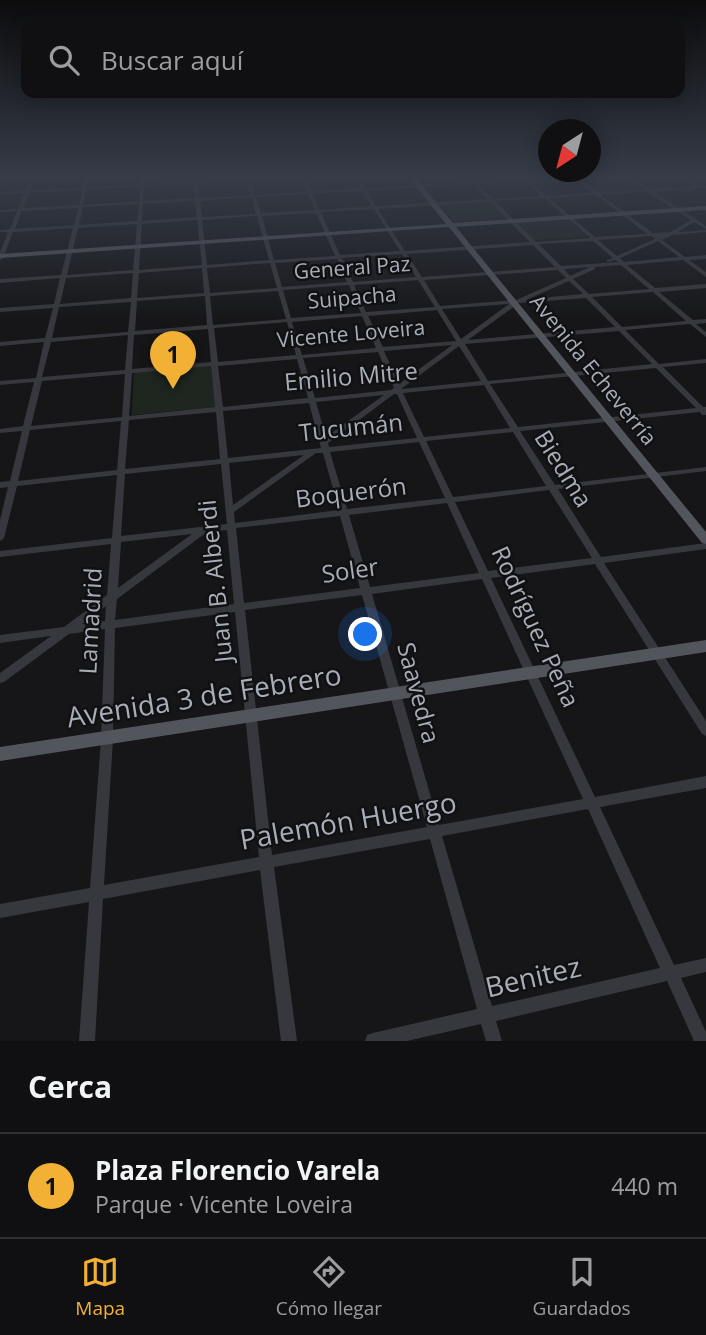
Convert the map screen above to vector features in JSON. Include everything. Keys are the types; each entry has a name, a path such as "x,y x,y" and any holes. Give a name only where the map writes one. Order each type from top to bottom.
{"main road":[{"name":"Avenida Echeverría","path":"450,225 706,540"},
{"path":"1,255 455,225"},
{"name":"Avenida 3 de Febrero","path":"0,754 706,646"}],"street":[{"path":"1,255 13,225"},
{"path":"0,231 98,225"},
{"name":"Lamadrid","path":"87,1041 107,739 110,625 139,225"},
{"name":"Juan B. Alberdi","path":"200,225 221,408 266,861 289,1041"},
{"name":"Saavedra","path":"262,225 312,400 321,448 345,513 432,831 494,1041"},
{"name":"Rodríguez Peña","path":"324,225 382,349 397,391 424,440 702,1041"},
{"name":"Biedma","path":"385,225 706,731"},
{"path":"516,225 705,411"},
{"path":"576,225 706,335"},
{"path":"638,225 706,275"},
{"path":"619,260 686,225"},
{"path":"0,538 76,226"},
{"path":"0,281 706,230"},
{"name":"General Paz","path":"0,310 558,268 619,260 706,257"},
{"path":"230,511 321,448 515,302 601,264"},
{"name":"Suipacha","path":"0,344 706,286"},
{"name":"Vicente Loveira","path":"0,383 706,321"},
{"name":"Emilio Mitre","path":"0,430 706,362"},
{"name":"Tucumán","path":"0,485 321,448 705,411"},
{"name":"Boquerón","path":"0,554 706,470"},
{"path":"0,679 207,528"},
{"name":"Soler","path":"0,639 706,546"},
{"name":"Palemón Huergo","path":"0,911 706,782"},
{"name":"Benitez","path":"373,1041 706,965"}],"shaded area":[{"path":"519,225 573,225 587,237 533,240"},
{"path":"211,365 215,407 132,415 134,371"}],"place":[{"name":"Plaza Florencio Varela","path":"173,389"}]}
